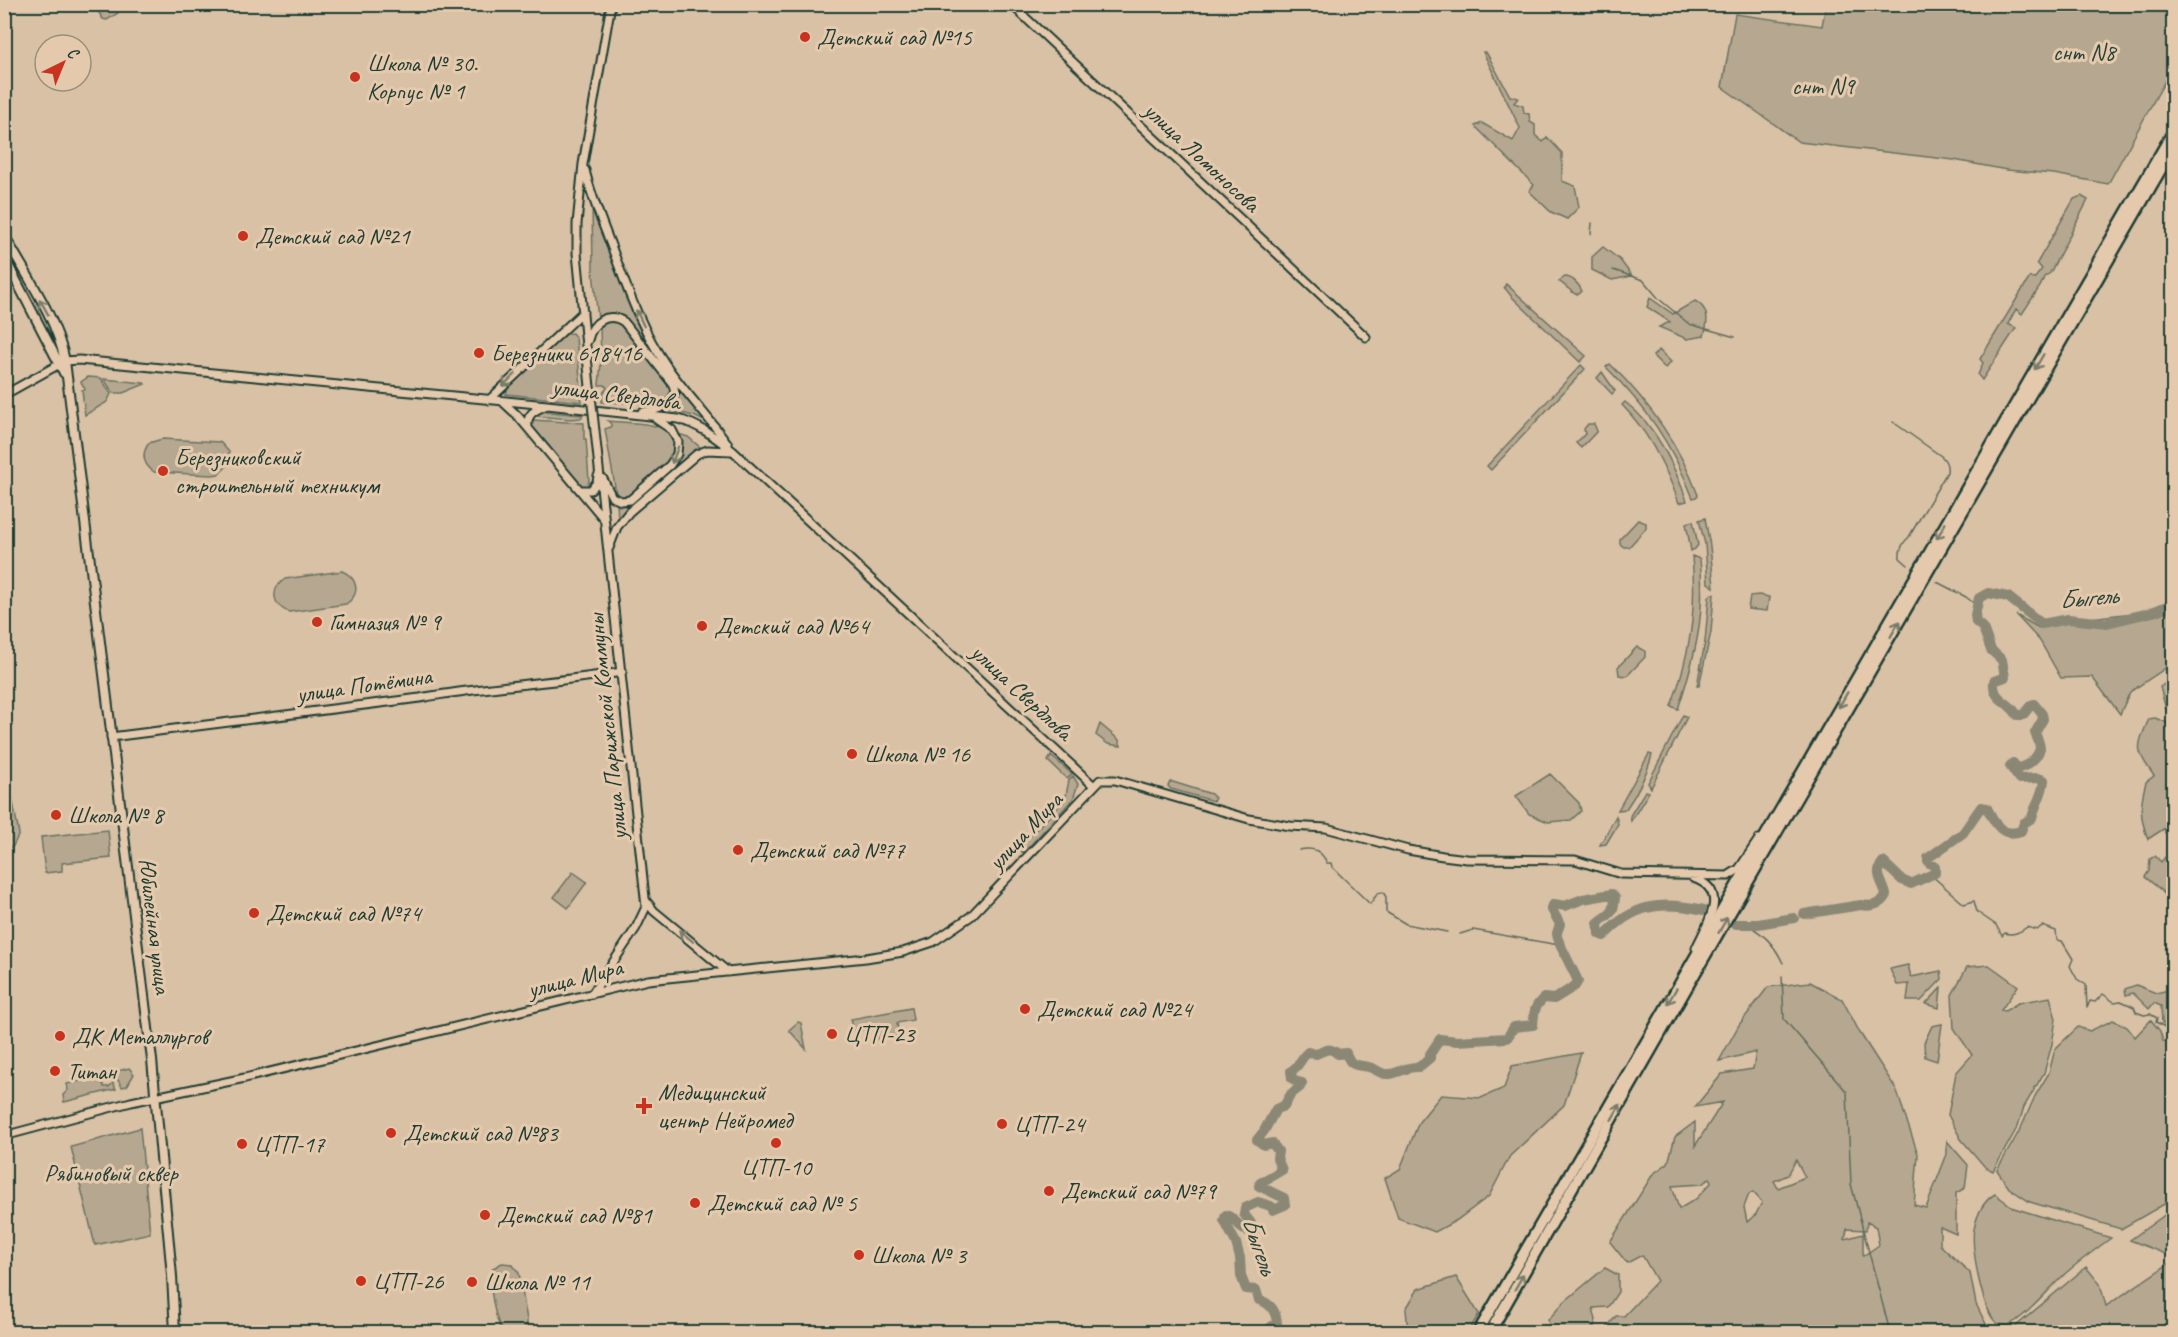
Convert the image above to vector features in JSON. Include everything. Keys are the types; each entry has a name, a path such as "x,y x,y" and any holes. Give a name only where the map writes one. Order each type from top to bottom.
{"highway":[{"path":"1478,1332 2174,130"},
{"path":"1490,1332 2174,147"}],"main road":[{"path":"611,4 583,164 577,224 577,253 599,465 608,491 612,497 621,501 630,500 670,465 677,454 676,435 663,422 645,416"},
{"name":"улица Ломоносова","path":"1011,4 1366,337"},
{"path":"583,164 635,308 648,336 684,391 733,451"},
{"name":"Юбилейная улица","path":"4,235 54,326 62,344 63,363"},
{"name":"Юбилейная улица","path":"4,257 63,363 69,383 156,1096 175,1332"},
{"path":"489,400 583,312"},
{"path":"586,347 590,333 597,322 609,317 618,318 624,322 675,387 672,400 657,410 625,413"},
{"name":"улица Свердлова","path":"4,395 63,363 81,360 547,405 690,422 733,451 1097,783"},
{"path":"503,402 604,519"},
{"path":"531,433 527,425 528,417 547,405"},
{"path":"608,551 617,527 629,512 697,454 707,450 733,451"},
{"path":"580,490 586,492 595,487 599,465"},
{"name":"улица Парижской Коммуны","path":"592,994 636,928 646,907 599,465"},
{"name":"улица Потёмина","path":"111,737 622,672"},
{"path":"1097,783 1115,780 1249,819 1290,826 1326,828 1408,850 1467,859 1575,860 1621,874 1719,877 1734,873 1767,831"},
{"name":"улица Мира","path":"4,1136 156,1096 245,1078 654,979 903,952 933,942 977,911 1097,783"},
{"path":"1684,876 1700,880 1707,885 1714,899 1714,910 1685,973"},
{"path":"645,899 654,911 728,972"}],"green space":[{"path":"94,5 116,5 118,13 107,20 103,19"},
{"name":"снт N9","path":"1826,5 2173,5 2173,66 2108,184 1954,160 1799,142 1722,87 1735,14 1822,26"},
{"path":"1483,52 1486,52 1510,96 1518,98 1514,103 1523,106 1524,113 1529,114 1530,122 1535,125 1535,135 1543,142 1547,137 1562,153 1562,181 1575,186 1579,207 1567,219 1551,212 1529,191 1534,185 1475,126 1482,123 1513,141 1520,128"},
{"path":"2081,196 2088,200 2050,273 2044,277 2022,314 2016,309 2008,324 2016,328 1982,380 1978,375 1983,363 1980,359 2030,277 2034,279 2042,269 2037,263 2074,199"},
{"path":"592,205 632,308 644,334 667,372 624,319 598,319 593,271"},
{"path":"1603,247 1620,260 1632,276 1612,280 1592,270 1592,257"},
{"path":"1565,277 1575,281 1582,291 1579,294 1575,294 1559,281"},
{"path":"1506,284 1586,356 1580,362 1512,297 1504,287"},
{"path":"1650,298 1673,314 1695,301 1700,304 1707,316 1704,336 1687,339 1659,327 1670,322 1647,307"},
{"path":"609,319 622,323 674,390 669,399 658,404 602,402 602,394 607,388 605,385 599,385 600,324"},
{"path":"572,333 576,338 581,387 576,390 581,394 582,402 506,394 508,387 563,335"},
{"path":"1659,350 1671,362 1665,368 1653,356"},
{"path":"1610,364 1638,393 1672,441 1690,476 1698,495 1696,497 1693,498 1676,460 1657,428 1606,367"},
{"path":"1581,365 1585,369 1491,470 1487,466"},
{"path":"1602,372 1615,391 1612,394 1597,378"},
{"path":"88,377 101,378 111,394 107,402 85,415 82,390 85,389 81,382"},
{"path":"104,379 145,384 123,393 113,393"},
{"path":"678,387 712,425 694,416 664,409 677,397"},
{"path":"1625,402 1636,411 1655,434 1670,460 1687,501 1679,503 1656,451 1632,415 1622,405"},
{"path":"540,411 582,415 582,418 533,416"},
{"path":"532,420 584,423 589,481 587,487 581,485 534,431 530,425"},
{"path":"608,421 660,427 672,434 676,441 669,460 661,470 627,497 620,497 616,493 605,429 611,427"},
{"path":"1588,424 1594,424 1597,431 1581,448 1576,443 1585,434 1584,429"},
{"path":"678,434 688,437 701,448 618,520 617,502 624,503 675,463 680,451"},
{"path":"162,439 220,442 229,452 228,465 219,474 212,475 154,472 147,466 144,455 149,443"},
{"path":"1705,518 1714,587 1708,583 1705,544 1699,520"},
{"path":"1638,520 1646,523 1646,528 1629,547 1624,547 1620,544 1620,539"},
{"path":"1693,521 1698,545 1691,551 1686,523"},
{"path":"1692,556 1700,559 1700,617 1694,653 1678,709 1671,706 1683,669 1693,614"},
{"path":"342,571 351,578 356,586 354,596 346,604 289,612 276,602 275,592 285,579"},
{"path":"1714,594 1711,632 1699,686 1697,686 1705,642 1709,597"},
{"path":"1750,596 1769,597 1767,611 1748,609"},
{"path":"2173,599 2173,663 2130,692 2120,714 2092,677 2061,678 2040,641 2016,615 2039,628 2064,621 2142,612"},
{"path":"1637,647 1645,651 1645,657 1627,676 1619,675 1618,667"},
{"path":"2173,678 2173,709 2167,713 2160,687"},
{"path":"1683,715 1687,717 1651,788 1648,783"},
{"path":"2155,718 2173,725 2173,828 2165,833 2165,828 2148,839 2143,823 2142,804 2146,782 2154,776 2143,760 2140,743 2149,719"},
{"path":"1100,724 1119,740 1121,746 1108,744 1096,735"},
{"path":"1649,754 1652,755 1650,762 1638,790 1626,809 1618,810"},
{"path":"1051,756 1072,774 1067,779 1048,761"},
{"path":"5,767 19,834 13,846 5,850"},
{"path":"1550,774 1579,803 1581,811 1571,820 1548,822 1529,814 1516,796"},
{"path":"1073,776 1078,784 1073,799 1023,853 1018,848 1065,800 1069,780"},
{"path":"1170,782 1211,794 1215,798 1213,801 1171,789 1168,786"},
{"path":"1645,791 1649,792 1631,821 1630,816"},
{"path":"1616,816 1618,824 1606,844 1600,845"},
{"path":"108,830 111,858 62,863 62,871 45,873 41,837"},
{"path":"2171,850 2174,853 2173,905 2161,890 2145,877 2149,871 2150,859 2155,856 2161,862"},
{"path":"573,872 587,882 568,908 554,897"},
{"path":"1908,965 1911,977 1941,971 1942,979 1921,1001 1907,1001 1909,984 1897,985 1890,969"},
{"path":"1989,965 2018,986 2001,1010 2005,1011 2018,1003 2050,997 2056,1019 2044,1073 2024,1107 2018,1126 1993,1171 1985,1167 1961,1139 1948,1115 1956,1073 1972,1055 1954,1028 1952,995 1967,967"},
{"path":"1810,982 1842,999 1860,1033 1896,1089 1918,1154 1914,1205 1926,1208 1947,1154 1947,1141 1968,1165 1965,1188 1956,1193 1956,1234 1940,1227 1940,1245 1970,1273 1976,1304 1990,1332 1597,1332 1606,1329 1616,1316 1624,1316 1657,1281 1642,1255 1627,1263 1610,1242 1653,1174 1668,1163 1675,1137 1695,1122 1695,1146 1723,1102 1695,1107 1722,1074 1753,1069 1756,1052 1719,1061 1739,1025 1768,987","holes":["1796,1160 1805,1177 1778,1188 1774,1181 1788,1175","1710,1178 1711,1183 1696,1199 1679,1209 1672,1186 1702,1184","1753,1192 1762,1202 1756,1214 1747,1222 1744,1207 1749,1194","1867,1222 1876,1227 1879,1245 1863,1256 1863,1234 1845,1239 1847,1229 1866,1230"]},
{"path":"2136,985 2156,993 2173,989 2173,1027 2162,1023 2161,1006 2154,1003 2149,1009 2133,993 2126,995 2125,989"},
{"path":"1941,988 1939,1008 1926,1004"},
{"path":"911,1008 913,1020 897,1023 899,1036 878,1040 875,1028 854,1032 851,1019"},
{"path":"2113,1020 2127,1027 2135,1037 2151,1020 2160,1031 2163,1041 2171,1042 2174,1039 2173,1199 2121,1229 2030,1202 2009,1188 1997,1170 2049,1073 2055,1049 2078,1027 2090,1031"},
{"path":"798,1022 801,1023 806,1049 789,1030"},
{"path":"1942,1024 1937,1061 1925,1057 1924,1043 1932,1026"},
{"path":"1581,1053 1564,1105 1510,1156 1489,1196 1457,1220 1435,1232 1398,1218 1385,1178 1400,1169 1419,1122 1441,1095 1481,1098 1504,1088 1512,1066"},
{"path":"129,1068 134,1074 127,1086 122,1087 118,1080 110,1079 107,1074"},
{"path":"100,1076 104,1087 109,1087 113,1083 116,1089 64,1102 63,1095 68,1090 67,1084"},
{"name":"Рябиновый сквер","path":"140,1128 150,1233 95,1245 71,1147"},
{"path":"1995,1194 2014,1208 2111,1238 2067,1272 2030,1309 2008,1325 1999,1324 1993,1319 1988,1309 1979,1280 1974,1250 1973,1237 1977,1219 1984,1204"},
{"path":"2173,1209 2173,1257 2130,1240"},
{"path":"2173,1261 2173,1332 2009,1332 2086,1267 2100,1284 2106,1306"},
{"path":"502,1263 512,1264 519,1273 527,1320 527,1325 521,1332 504,1332 495,1311 491,1291 491,1274 493,1268"},
{"path":"1605,1268 1618,1275 1618,1292 1608,1307 1593,1308 1596,1320 1592,1332 1552,1332 1548,1320 1564,1302"},
{"path":"1456,1277 1479,1314 1468,1332 1408,1332 1406,1309 1418,1289"}],"waterway":[{"path":"1591,234 1592,223"},
{"path":"1613,270 1643,280 1659,299 1689,324 1735,337"},
{"path":"1893,422 1941,456 1947,467 1947,472 1902,546 1900,558 1908,565"},
{"path":"1937,582 1966,597 1976,605"},
{"name":"Быгель","path":"1804,914 1879,903 1886,895 1879,875 1883,862 1902,880 1911,884 1935,873 1935,867 1928,862 1928,858 1963,833 1981,807 1987,808 2000,828 2008,832 2021,831 2024,823 2032,818 2044,780 2019,779 2010,766 2013,763 2017,768 2025,766 2039,752 2040,746 2035,733 2043,719 2042,714 2034,704 2023,715 2017,715 1998,697 1994,681 2005,677 2002,660 1991,650 1983,628 1976,622 1975,615 1979,598 1988,593 2008,597 2042,624 2068,619 2107,623 2153,612 2174,604"},
{"path":"1299,850 1312,849 1319,852 1327,863 1331,863 1332,867 1370,904 1378,893 1383,892 1386,897 1386,912 1406,924 1447,932"},
{"path":"1931,875 1964,904 1974,901 1977,912 1996,925 2002,936 2005,933 2016,933 2027,927 2037,930 2042,926 2056,931 2057,940 2062,941 2073,959 2070,966 2077,979 2086,985 2087,1008 2090,1001 2095,1002 2103,994 2114,1002 2121,1001 2134,1007 2136,1012 2144,1015 2150,1014 2157,1018 2156,1022 2170,1030 2174,1029"},
{"name":"Быгель","path":"1272,1332 1271,1327 1277,1323 1275,1315 1269,1305 1259,1300 1256,1290 1246,1289 1241,1276 1236,1243 1224,1220 1226,1215 1250,1231 1251,1223 1244,1214 1245,1208 1258,1202 1271,1206 1273,1210 1285,1205 1284,1198 1259,1186 1260,1183 1282,1170 1277,1158 1278,1151 1272,1143 1264,1145 1257,1140 1276,1109 1284,1106 1291,1094 1300,1087 1302,1083 1292,1078 1291,1071 1305,1054 1308,1052 1316,1054 1327,1050 1338,1054 1346,1053 1353,1064 1390,1074 1419,1067 1430,1058 1430,1054 1440,1039 1457,1041 1507,1038 1514,1027 1533,1025 1535,1010 1544,998 1554,999 1575,986 1578,981 1557,937 1560,924 1551,908 1554,904 1565,906 1583,899 1612,894 1615,898 1612,911 1598,923 1599,934 1604,936 1626,917 1649,907 1675,906 1704,910"},
{"name":"Быгель","path":"1736,924 1758,924 1794,918"},
{"path":"1746,924 1768,940 1783,963"},
{"path":"1460,934 1473,930 1559,945"},
{"path":"1782,976 1784,1019 1847,1092 1851,1184 1890,1332"}],"place":[{"name":"Детский сад №15","path":"805,37"},
{"name":"Школа № 30. Корпус № 1","path":"355,77"},
{"name":"Детский сад №21","path":"243,236"},
{"name":"Березники 618416","path":"479,353"},
{"name":"Березниковский строительный техникум","path":"163,471"},
{"name":"Гимназия № 9","path":"317,622"},
{"name":"Детский сад №64","path":"702,626"},
{"name":"Школа № 16","path":"852,754"},
{"name":"Школа № 8","path":"56,815"},
{"name":"Детский сад №77","path":"738,850"},
{"name":"Детский сад №74","path":"254,913"},
{"name":"Детский сад №24","path":"1025,1009"},
{"name":"ЦТП-23","path":"832,1034"},
{"name":"ДК Металлургов","path":"60,1036"},
{"name":"Титан","path":"55,1071"},
{"name":"Медицинский центр Нейромед","path":"644,1106"},
{"name":"ЦТП-24","path":"1002,1124"},
{"name":"Детский сад №83","path":"391,1133"},
{"name":"ЦТП-10","path":"776,1143"},
{"name":"ЦТП-17","path":"242,1144"},
{"name":"Детский сад №79","path":"1049,1191"},
{"name":"Детский сад № 5","path":"695,1203"},
{"name":"Детский сад №81","path":"485,1215"},
{"name":"Школа № 3","path":"859,1255"},
{"name":"ЦТП-26","path":"361,1281"},
{"name":"Школа № 11","path":"472,1282"}],"park label":[{"name":"снт N8","path":"2084,52"}]}
